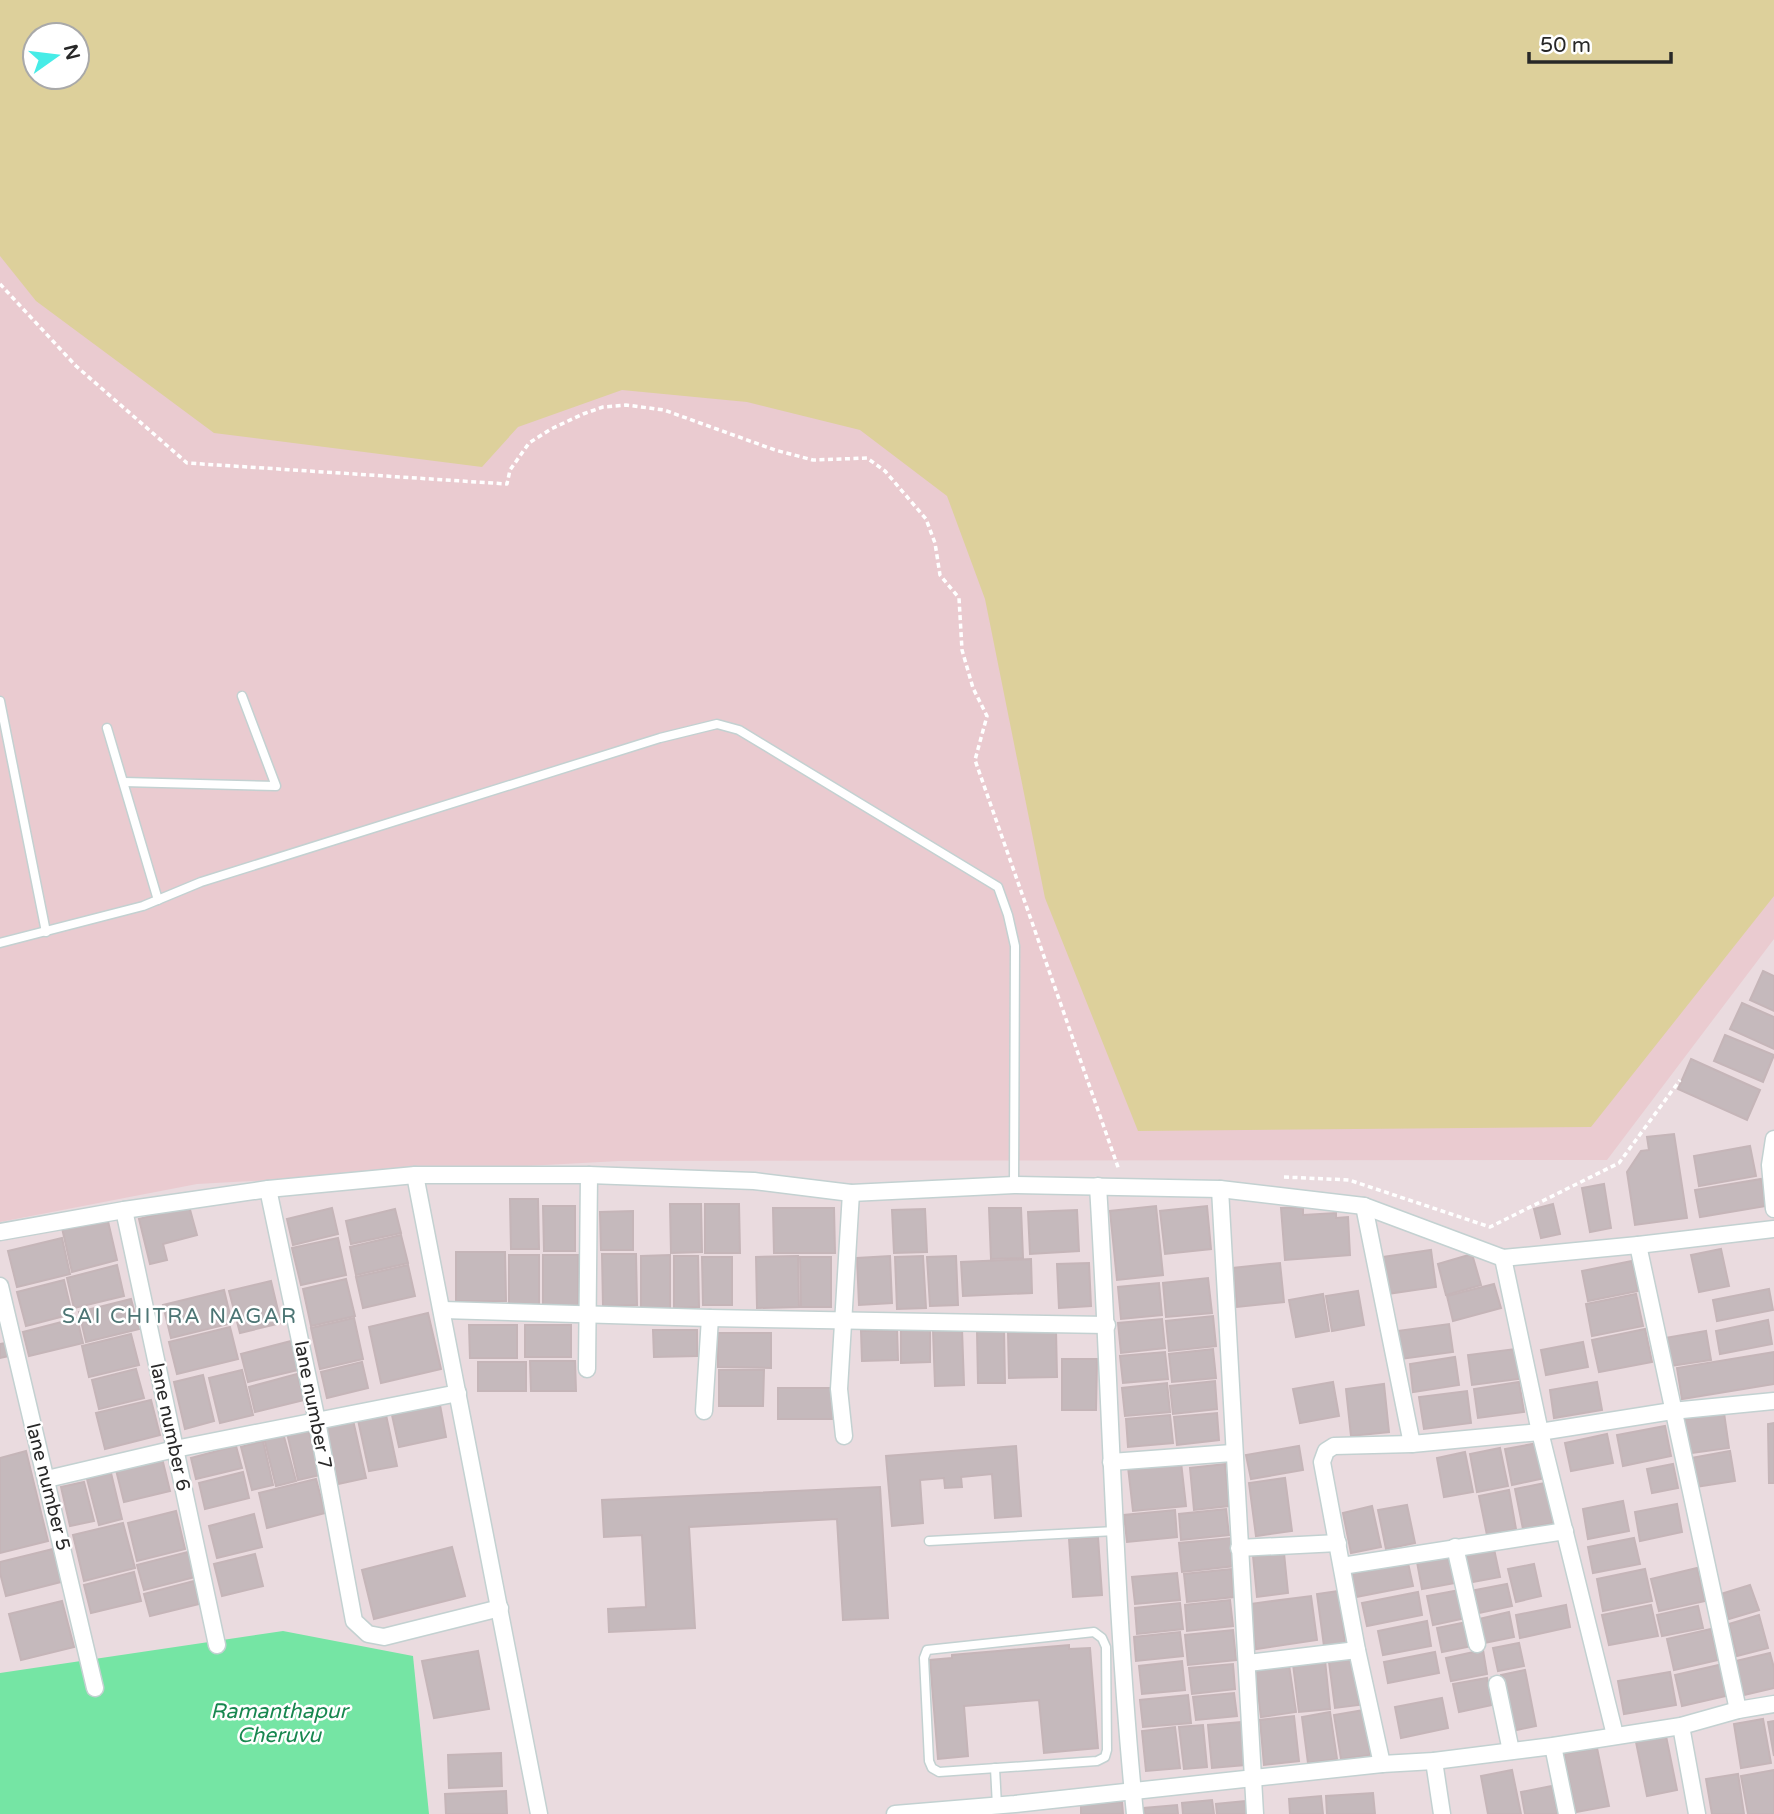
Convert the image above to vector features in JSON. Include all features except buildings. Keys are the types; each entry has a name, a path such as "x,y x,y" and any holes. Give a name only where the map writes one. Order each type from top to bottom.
{"street":[{"path":"1774,1139 1770,1165 1774,1209"},
{"path":"415,1175 539,1814"},
{"path":"0,1232 268,1189 415,1175 589,1175 754,1181 851,1193 1014,1185 1220,1189 1364,1206 1503,1258 1774,1229"},
{"path":"587,1369 589,1175"},
{"path":"1098,1186 1107,1325 1115,1531 1135,1814"},
{"name":"lane number 7","path":"268,1189 317,1421 354,1621 368,1634 384,1637 500,1608"},
{"path":"1220,1189 1232,1453 1248,1663 1255,1814"},
{"path":"844,1436 839,1389 851,1193"},
{"path":"1364,1206 1412,1444"},
{"name":"lane number 6","path":"124,1210 217,1645"},
{"path":"1638,1245 1738,1710"},
{"path":"1503,1258 1540,1432 1615,1735"},
{"name":"lane number 5","path":"0,1286 95,1688"},
{"path":"443,1310 1107,1325"},
{"path":"704,1410 710,1318"},
{"path":"47,1479 175,1449 458,1393"},
{"path":"1382,1764 1357,1650 1322,1462 1326,1451 1334,1447 1412,1444 1540,1432 1672,1411 1774,1401"},
{"path":"1111,1462 1232,1453"},
{"path":"1342,1566 1564,1531"},
{"path":"1238,1548 1338,1543"},
{"path":"1455,1547 1477,1644"},
{"path":"1248,1663 1357,1650"},
{"path":"1497,1684 1511,1751"},
{"path":"895,1814 997,1806 1016,1809 1132,1792 1511,1751 1681,1726 1738,1710 1774,1704"},
{"path":"1681,1726 1697,1814"},
{"path":"1553,1745 1567,1814"},
{"path":"1434,1760 1442,1814"}],"lane":[{"path":"124,782 276,786 242,695"},
{"path":"0,701 46,932"},
{"path":"0,943 143,906 201,882 660,738 717,724 739,730 998,887 1012,935 1016,974 1014,1185"},
{"path":"107,728 158,900"},
{"path":"929,1541 1115,1531"},
{"path":"1094,1632 1102,1638 1106,1647 1105,1757 1097,1761 995,1768 939,1772 932,1768 929,1761 924,1671 927,1650 1094,1632"},
{"path":"995,1768 997,1806"}],"path":[{"path":"0,284 76,366 187,463 507,484 510,470 529,443 583,414 603,407 626,405 664,410 775,450 813,460 867,458 885,471 926,519 935,543 940,575 959,598 962,650 974,688 987,716 975,760 1119,1171"},
{"path":"1282,1177 1349,1180 1490,1227 1619,1163 1680,1080"}],"shaded area":[{"path":"0,0 1774,0 1774,939 1607,1160 619,1161 197,1184 0,1222"},
{"path":"0,0 1774,0 1774,896 1591,1127 1138,1131 1045,898 985,599 947,496 860,430 747,402 622,390 518,427 482,467 214,433 36,301 0,256"}],"water":[{"name":"Ramanthapur Cheruvu","path":"283,1631 413,1656 429,1814 0,1814 0,1673"}],"district":[{"name":"SAI CHITRA NAGAR","path":"180,1316"}]}
